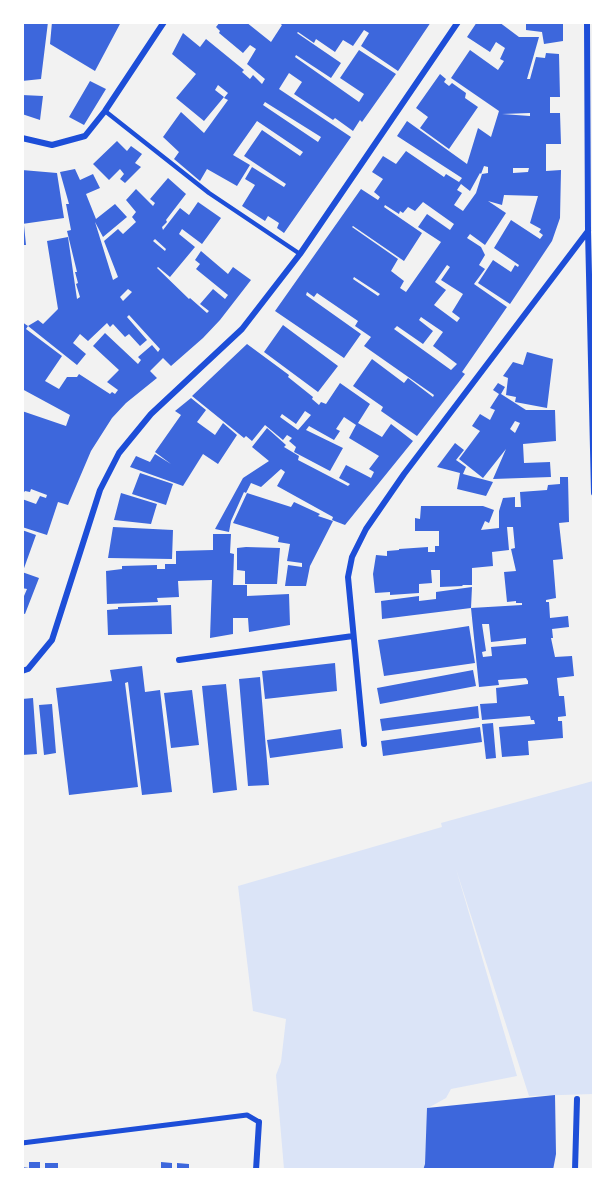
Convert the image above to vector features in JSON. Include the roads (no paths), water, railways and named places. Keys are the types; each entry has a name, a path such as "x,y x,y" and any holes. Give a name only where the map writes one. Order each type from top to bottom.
{"street":[{"path":"22,138 51,145 85,136 105,111 164,22"},
{"path":"22,671 28,669 52,640 100,490 119,453 151,414 242,329 300,254 458,22"},
{"path":"587,22 588,231 594,493"},
{"path":"364,744 348,577 352,556 366,529 404,474 588,231"},
{"path":"179,660 352,636"},
{"path":"575,1170 577,1099"},
{"path":"22,1143 247,1115 259,1122 256,1170"}],"lane":[{"path":"105,111 209,193 300,254"}]}
